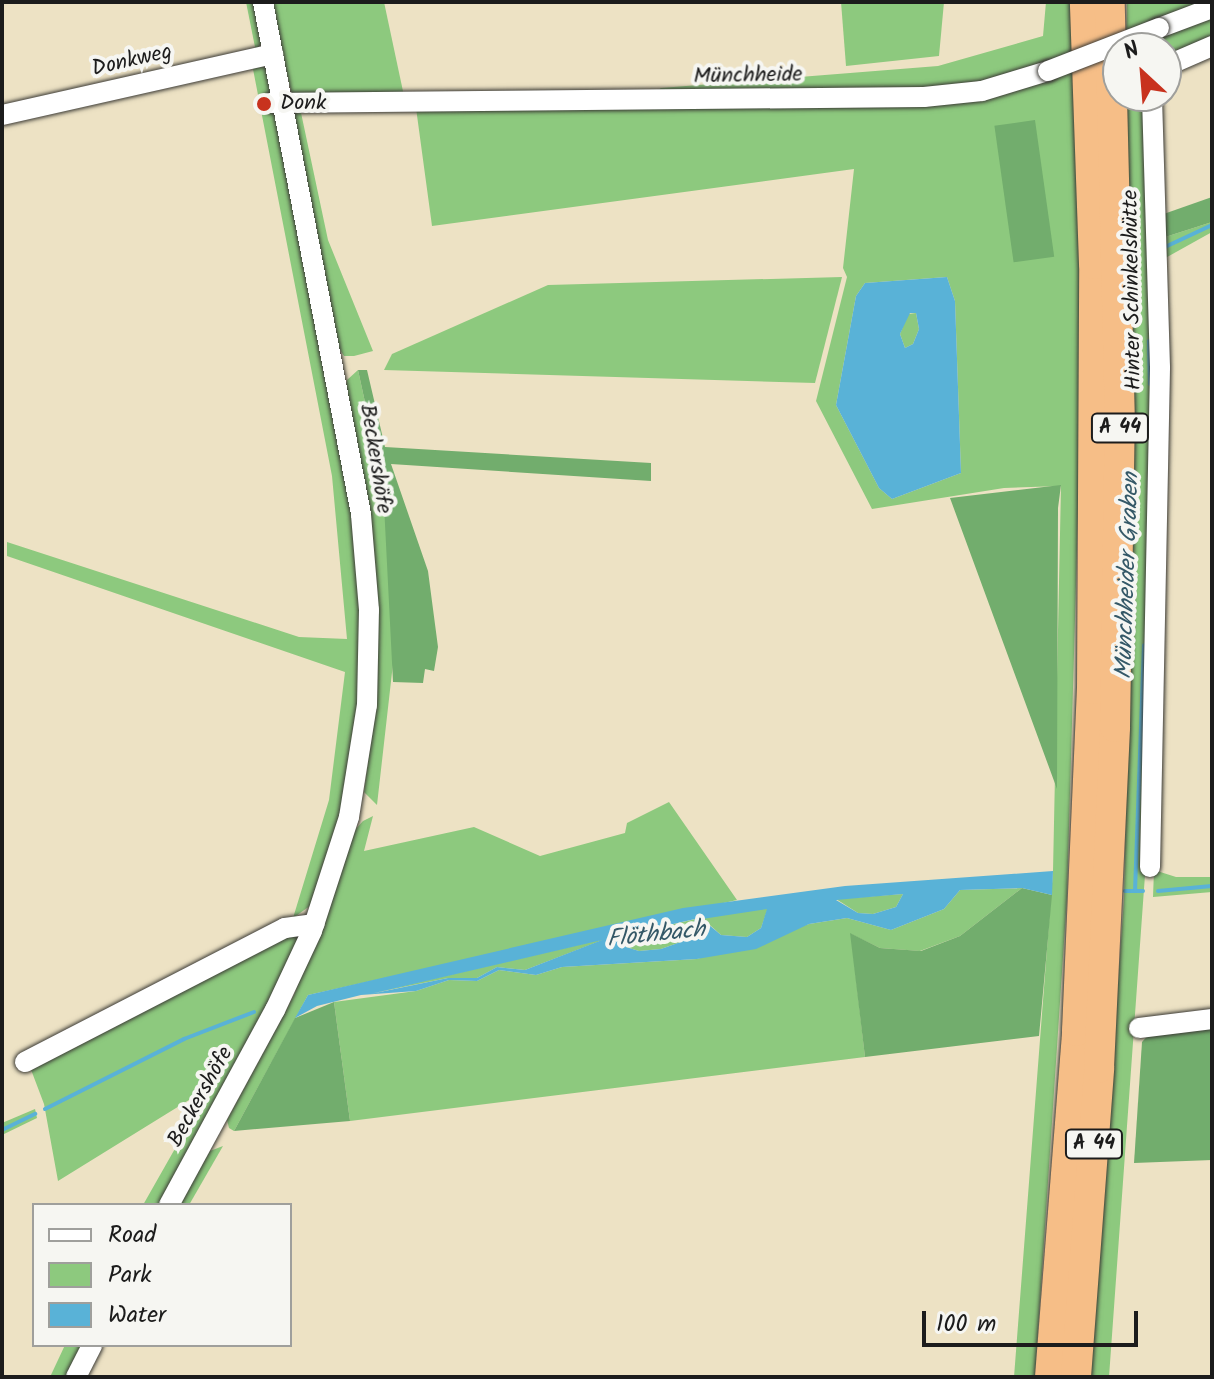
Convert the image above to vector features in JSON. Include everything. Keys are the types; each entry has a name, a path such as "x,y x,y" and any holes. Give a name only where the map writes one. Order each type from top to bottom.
{"highway":[{"name":"A 44","path":"1085,2 1095,401 1098,853"},
{"name":"A 44","path":"1076,1377 1120,424 1110,2"},
{"name":"A 44","path":"1050,1377 1096,913"}],"street":[{"name":"Beckershöfe","path":"170,1203 275,1010 315,924 357,778 368,696 369,610 351,454 276,102 273,54 263,2"},
{"name":"Münchheide","path":"276,102 924,97 982,91 1048,71 1212,8"},
{"path":"1182,59 1212,46"},
{"name":"Donkweg","path":"2,115 273,54"},
{"name":"Hinter Schinkelshütte","path":"1150,867 1160,367 1152,112"},
{"path":"25,1062 285,928 315,924"},
{"path":"1139,1028 1212,1019"},
{"path":"76,1377 91,1347"}],"green space":[{"path":"246,2 254,2 262,42 256,52"},
{"path":"270,2 384,2 404,96 292,95"},
{"path":"841,2 944,2 939,56 846,66"},
{"path":"1046,2 1071,2 1080,134 1079,480 1067,897 1035,1377 1014,1377 1053,871 1061,486 1004,488 872,509 816,401 847,277 843,268 854,169 432,226 416,108 969,86 650,95 661,88 938,66 1043,36","holes":["947,277 955,301 961,473 892,499 879,488 836,405 856,296 865,283"]},
{"path":"1127,2 1209,2 1212,41 1182,54 1182,32 1126,32"},
{"path":"252,64 267,68 356,534 360,591 361,676 349,790 314,903 293,918 329,800 345,672 7,556 7,542 299,637 347,639 332,476"},
{"path":"300,108 328,240 373,351 354,356 344,356 337,345 292,117"},
{"path":"1124,112 1148,112 1153,267 1145,875 1109,1377 1090,1377 1124,899 1132,496"},
{"path":"1035,120 1054,257 1014,262 994,126"},
{"path":"1212,197 1212,222 1159,239 1158,216"},
{"path":"1212,222 1212,232 1160,261 1159,239"},
{"path":"842,277 815,383 384,370 392,354 548,285"},
{"path":"916,313 919,329 913,344 905,348 900,334 908,314"},
{"path":"358,370 383,485 395,646 377,805 364,792 372,731 373,538 345,395 347,380"},
{"path":"358,370 367,370 385,447 651,463 651,481 391,464 428,571 438,647 434,671 425,669 423,683 393,682 383,485"},
{"path":"1061,485 1058,508 1057,789 950,498"},
{"path":"669,802 737,900 308,995 234,1131 229,1128 227,1120 294,995 355,830 363,821 373,816 364,851 474,827 540,856 625,833 627,823"},
{"path":"1154,870 1176,877 1212,877 1212,892 1153,897"},
{"path":"1022,888 960,936 920,951 880,948 851,934 865,1057 350,1121 334,1002 416,991 449,980 477,981 499,970 536,975 562,967 697,959 809,924 847,918 891,930 944,909 960,890"},
{"path":"1022,888 1052,895 1039,1036 865,1057 850,933 880,948 921,951 960,936"},
{"path":"903,894 896,907 873,914 858,913 836,899"},
{"path":"768,908 761,928 747,937 721,935 702,918"},
{"path":"696,919 689,939 661,949 639,951 626,947 621,936"},
{"path":"297,932 299,938 277,993 162,1203 144,1203 210,1087 58,1181 44,1104 30,1067"},
{"path":"608,938 525,970 497,967 477,978 448,978 368,994"},
{"path":"334,1002 350,1121 234,1131 295,1018"},
{"path":"1212,1023 1212,1160 1134,1163 1142,1042 1153,1030"},
{"path":"35,1109 37,1118 2,1135 2,1123"},
{"path":"223,1146 190,1203 180,1203 210,1151"},
{"path":"64,1347 83,1347 69,1377 50,1377"}],"water":[{"path":"947,277 955,301 961,473 892,499 879,488 836,405 856,296 865,283","holes":["910,313 916,313 919,329 913,344 905,348 900,334"]},
{"path":"1053,871 1052,895 1022,888 960,890 944,909 891,930 847,918 809,924 756,949 697,959 562,967 536,975 499,970 477,981 449,980 416,991 361,995 317,1006 295,1018 308,995 683,908 845,886","holes":["903,894 896,907 873,914 858,913 836,900","767,909 761,928 747,937 721,935 702,919","695,919 689,939 661,949 639,951 626,947 621,936","602,940 525,970 497,967 477,978 448,978 370,994"]}],"waterway":[{"name":"Münchheider Graben","path":"1165,247 1212,225"},
{"name":"Münchheider Graben","path":"1149,341 1150,384"},
{"name":"Münchheider Graben","path":"1135,891 1144,645"},
{"name":"Flöthbach","path":"1158,891 1212,886"},
{"name":"Flöthbach","path":"1125,891 1143,891"},
{"name":"Flöthbach","path":"45,1109 184,1039 254,1012"},
{"name":"Flöthbach","path":"2,1130 35,1114"}],"place":[{"name":"Donk","path":"264,104"}]}
